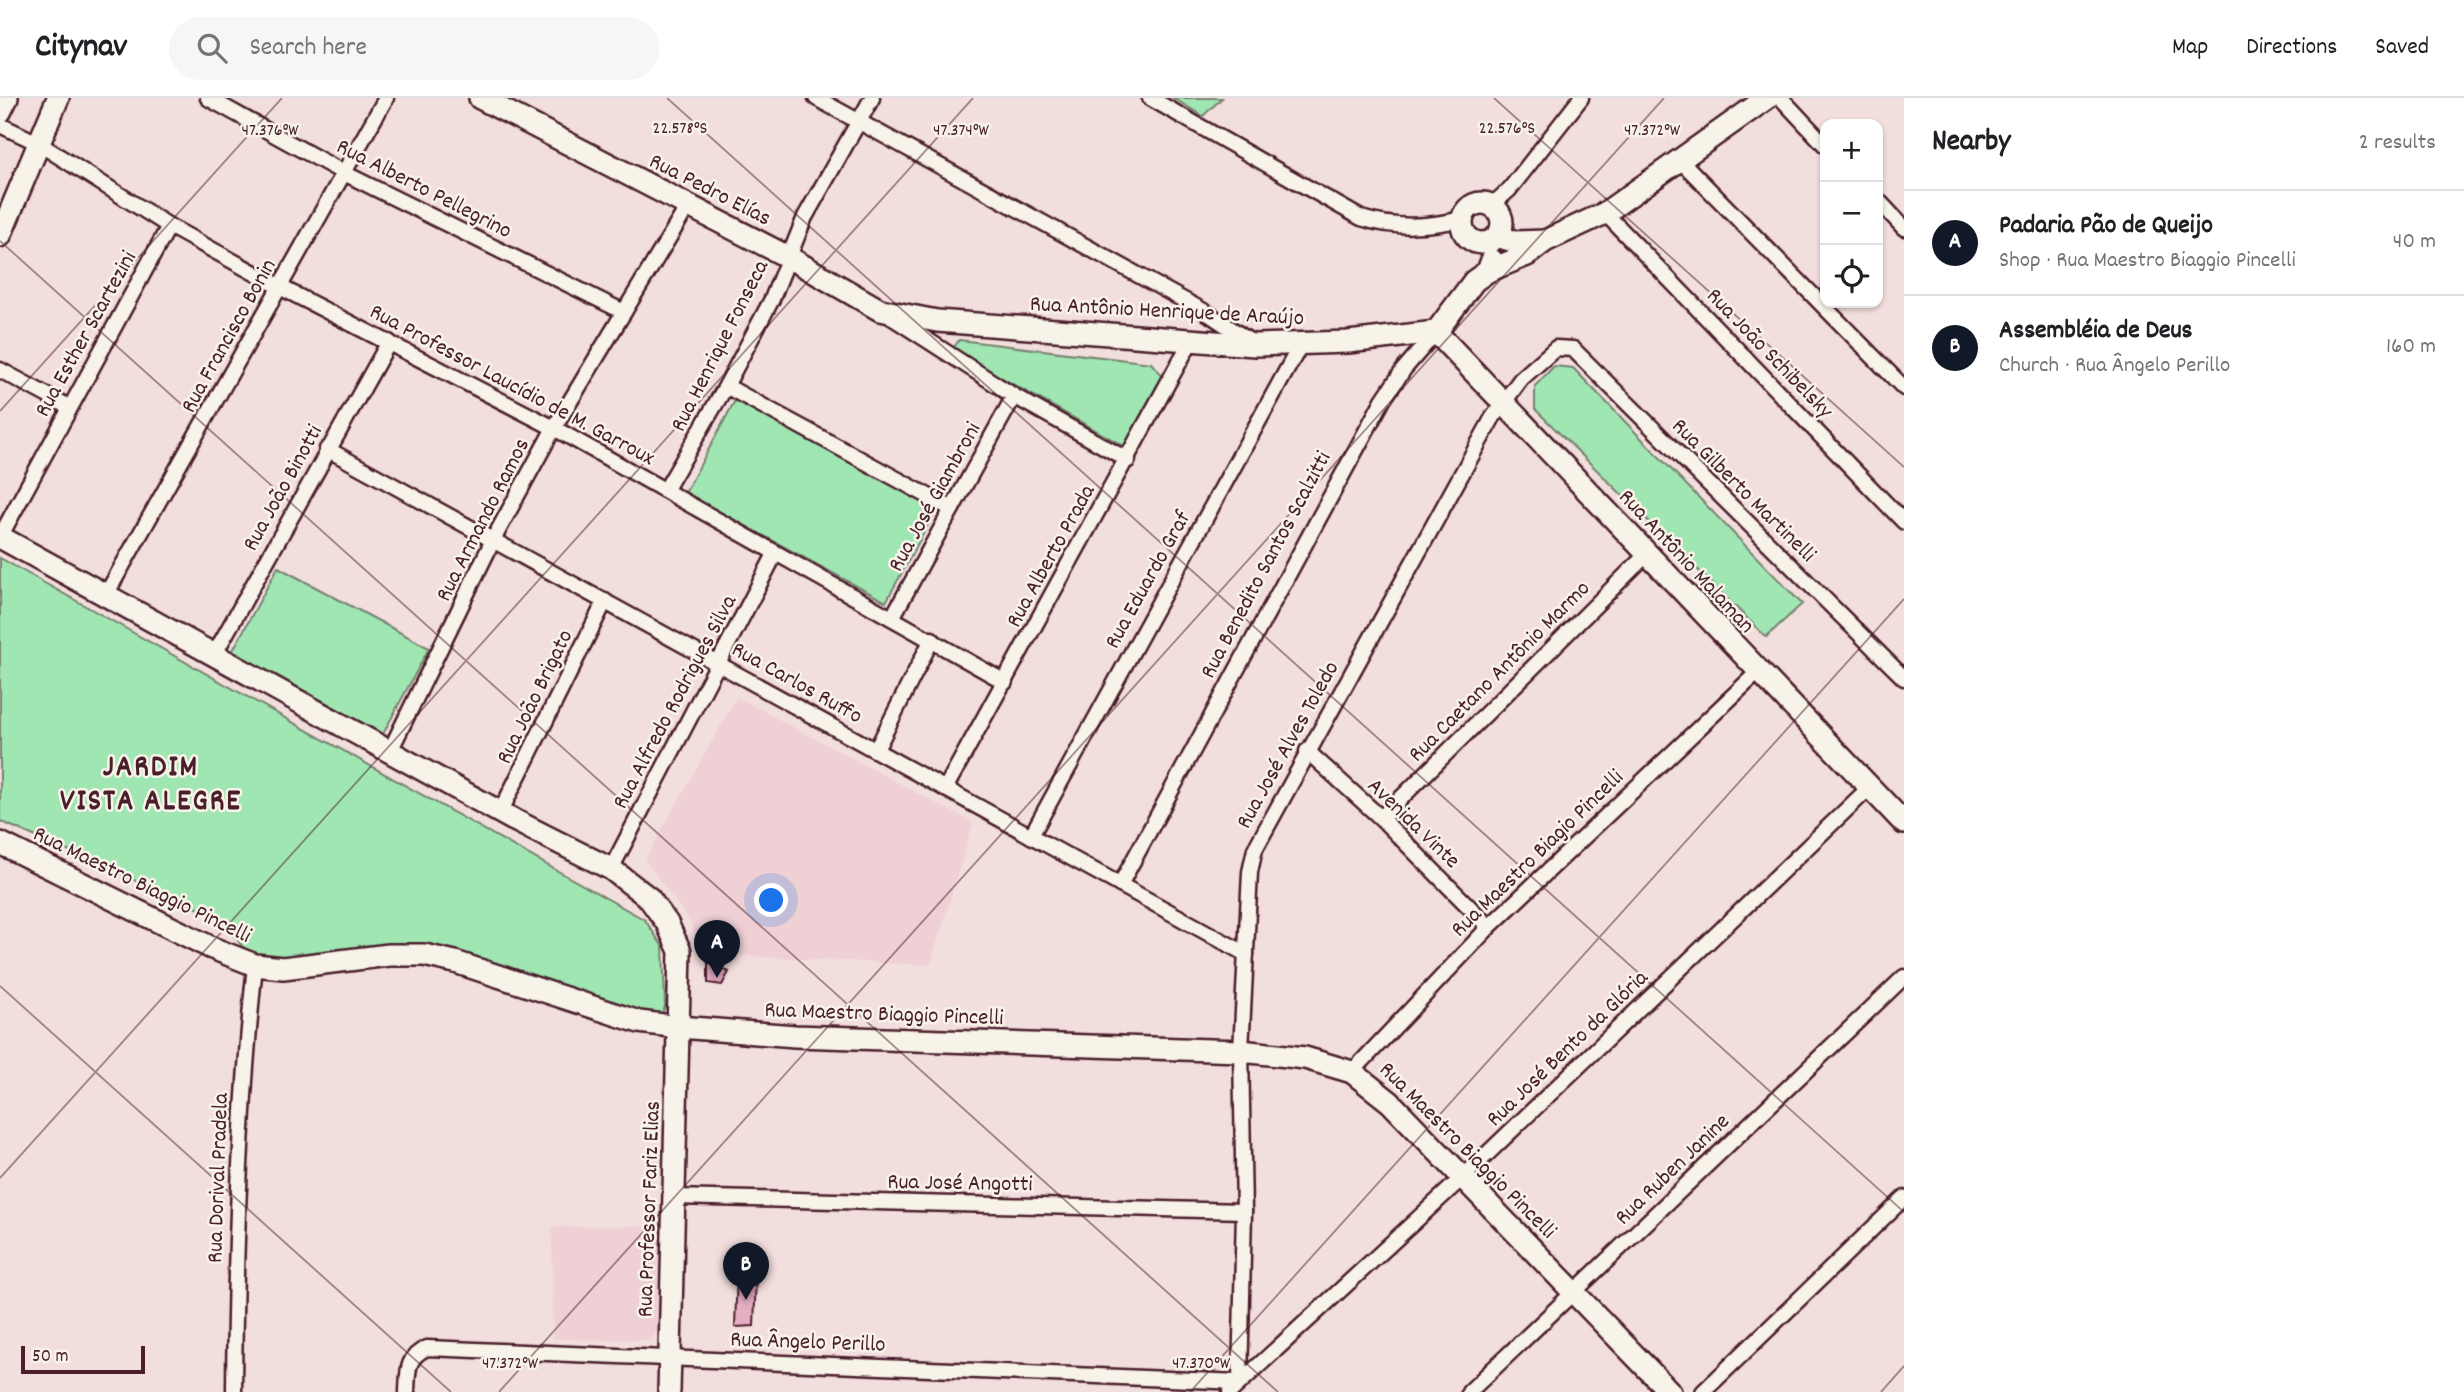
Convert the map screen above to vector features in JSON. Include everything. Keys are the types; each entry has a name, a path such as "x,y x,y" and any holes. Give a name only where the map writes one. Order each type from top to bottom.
{"street":[{"path":"0,111 7,98"},
{"path":"0,236 58,98"},
{"name":"Rua Alberto Pellegrino","path":"208,98 344,173 624,312"},
{"name":"Rua Francisco Bonin","path":"107,593 386,98"},
{"name":"Rua Pedro Elías","path":"480,98 788,257 880,310 1014,396 1128,460"},
{"path":"816,98 1209,314 1255,345"},
{"name":"Rua Henrique Fonseca","path":"666,489 726,386 772,299 806,217 872,98"},
{"path":"1150,98 1361,218 1381,224 1409,227 1462,219 1474,205 1492,205 1509,190 1581,98"},
{"path":"1481,276 1527,255 1545,241 1605,213 1767,98"},
{"path":"1781,98 1820,140"},
{"name":"Rua Professor Laucídio de M. Garroux","path":"0,125 38,143 169,226 280,288 554,428 1005,682"},
{"path":"1681,161 1904,388"},
{"path":"1490,239 1502,223 1492,205"},
{"path":"1883,205 1904,228"},
{"name":"Rua Armando Ramos","path":"390,751 493,540 554,428 688,206"},
{"name":"Rua João Schibelsky","path":"1605,213 1904,522"},
{"path":"1462,219 1463,229 1469,238 1516,242 1545,241"},
{"name":"Rua Esther Scartezini","path":"0,537 169,226"},
{"name":"Rua Benedito Santos Scalzitti","path":"1120,885 1383,400 1404,369 1481,276 1490,239"},
{"name":"Rua Pedro Elías","path":"880,310 937,321"},
{"name":"Rua Antônio Henrique de Araújo","path":"937,321 1255,345 1348,342 1436,332"},
{"name":"Rua Antônio Malaman","path":"1436,332 1904,823"},
{"name":"Rua Alberto Prada","path":"946,789 1191,341"},
{"name":"Rua João Binotti","path":"214,655 388,342"},
{"name":"Rua Eduardo Graf","path":"1031,836 1301,344"},
{"name":"Rua Gilberto Martinelli","path":"1549,351 1565,346 1573,349 1904,678"},
{"name":"Rua José Alves Toledo","path":"1235,1387 1244,1211 1241,1051 1250,872 1255,849 1503,401 1549,351"},
{"path":"0,370 69,407"},
{"path":"726,386 952,509"},
{"name":"Rua José Giambroni","path":"892,618 1014,396"},
{"name":"Rua Carlos Ruffo","path":"327,449 1246,954"},
{"name":"Rua Professor Fariz Elias","path":"0,537 611,869 649,898 667,923 680,951 669,1392"},
{"name":"Rua Alfredo Rodrigues Silva","path":"611,869 775,554"},
{"name":"Rua Caetano Antônio Marmo","path":"1381,818 1646,555"},
{"name":"Rua João Brigato","path":"501,811 605,601"},
{"path":"876,750 932,639"},
{"name":"Rua Maestro Biagio Pincelli","path":"1352,1072 1489,928 1758,672"},
{"name":"Avenida Vinte","path":"1307,751 1381,818 1489,928"},
{"name":"Rua José Bento da Glória","path":"1235,1387 1464,1177 1869,788"},
{"name":"Rua Maestro Biaggio Pincelli","path":"0,844 212,948 255,965 283,968 390,955 424,955 639,1022 678,1027 795,1036 1241,1051 1305,1058 1352,1072 1390,1102 1670,1392"},
{"name":"Rua Dorival Pradela","path":"234,1392 236,1217 243,1077 255,965"},
{"name":"Rua Ruben Janine","path":"1469,1392 1904,977"},
{"name":"Rua José Angotti","path":"674,1197 1244,1211"},
{"path":"1703,1392 1904,1198"},
{"name":"Rua Ângelo Perillo","path":"407,1392 408,1366 418,1352 427,1348 669,1357 1235,1387"}],"shaded area":[{"path":"737,697 973,823 930,965 703,954 691,922 645,860"},
{"path":"667,1226 658,1330 651,1340 553,1339 552,1227"}],"green space":[{"path":"1173,98 1222,98 1203,116"},
{"path":"959,340 1151,363 1163,376 1124,446 952,350"},
{"path":"1554,366 1573,368 1802,604 1766,637 1535,409 1535,386"},
{"path":"739,393 940,503 886,602 685,493"},
{"path":"0,558 645,920 663,947 665,1007 660,1017 649,1021 457,951 423,944 254,961 220,918 0,821"},
{"path":"278,567 429,648 383,734 232,652"}],"building":[{"path":"708,961 729,972 722,985 708,983"},
{"path":"737,1273 756,1275 754,1326 735,1327"}],"place":[{"name":"Padaria Pão de Queijo","path":"717,978"},
{"name":"Assembléia de Deus","path":"746,1300"}],"district":[{"name":"JARDIM VISTA ALEGRE","path":"151,782"}]}
